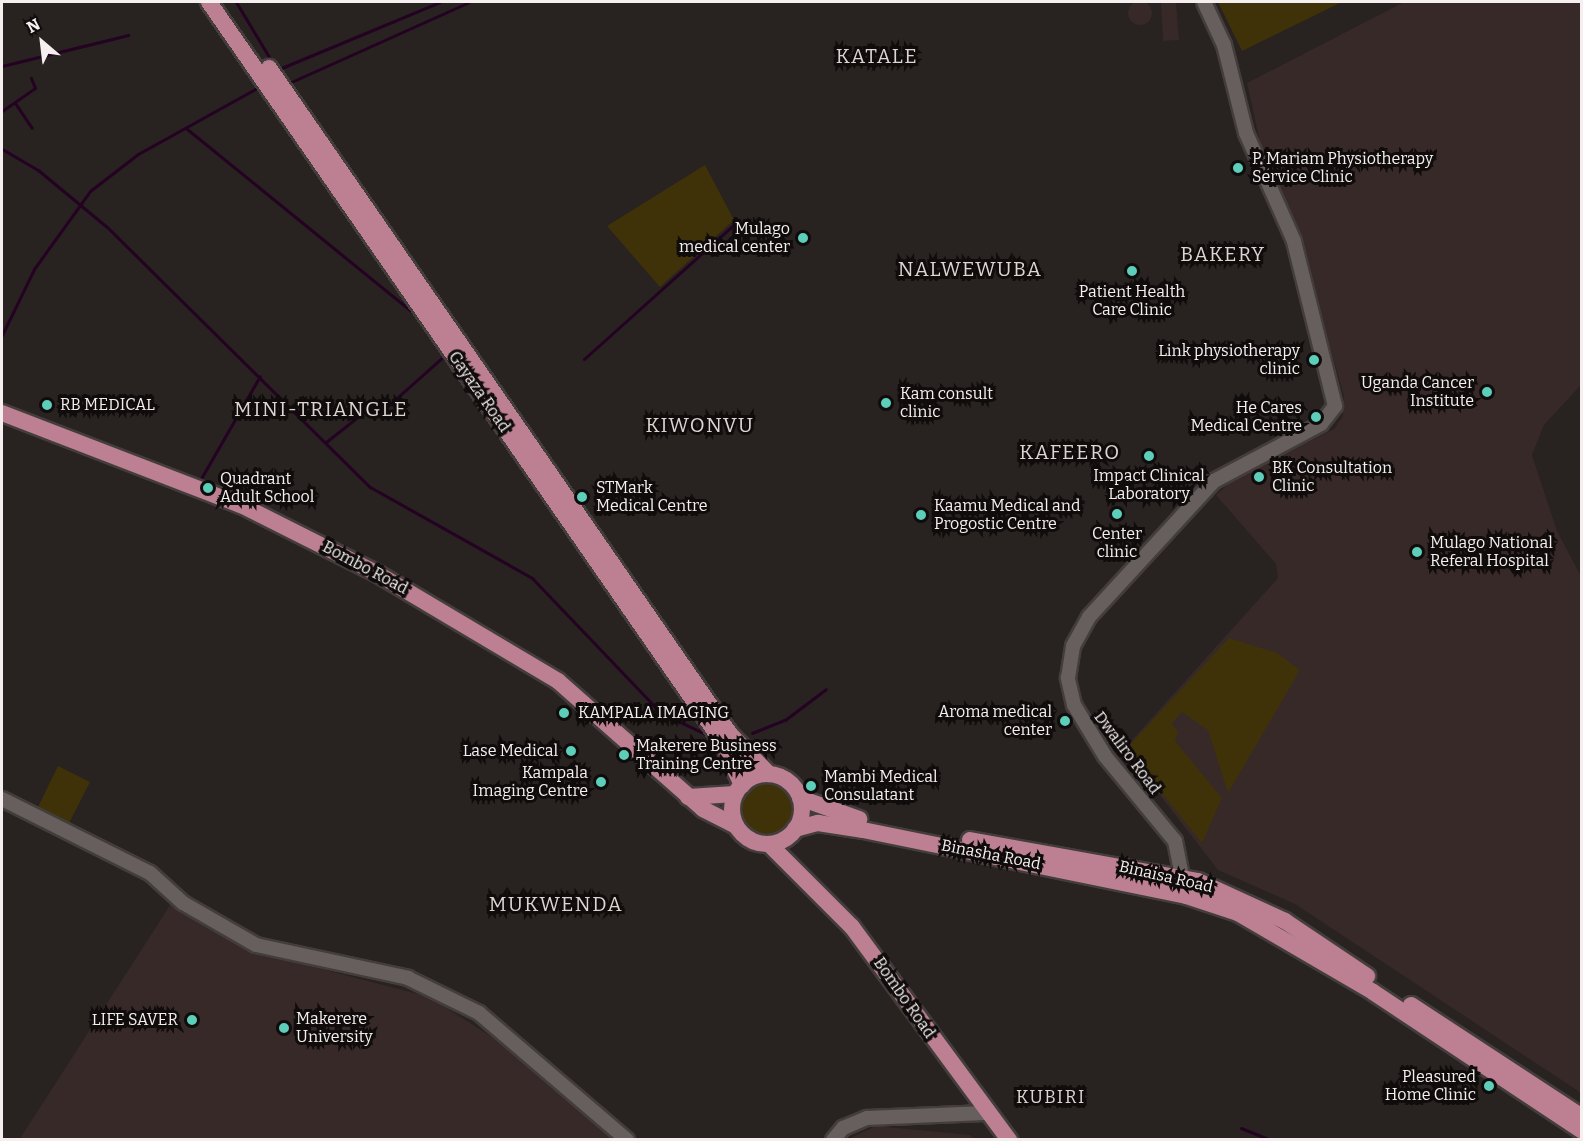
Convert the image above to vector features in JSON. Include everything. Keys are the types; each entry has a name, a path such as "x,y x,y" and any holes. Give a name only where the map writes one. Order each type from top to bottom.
{"main road":[{"name":"Gayaza Road","path":"209,2 721,740 738,790"},
{"name":"Gayaza Road","path":"222,2 730,734 769,774"},
{"name":"Bombo Road","path":"2,413 241,505 378,574 558,681 687,796 736,826"},
{"path":"687,796 738,790 769,774 791,783 800,798 792,833 793,862"},
{"path":"738,790 736,826 747,837 769,844 792,833"},
{"name":"Binaisa Road","path":"800,798 900,828 1182,878 1243,898 1285,921 1581,1117"},
{"name":"Binasha Road","path":"792,833 838,825 1186,896"},
{"name":"Bombo Road","path":"769,844 793,862 867,945 985,1113 1009,1140"},
{"name":"Binaisa Road","path":"1186,896 1279,934 1581,1131"}],"street":[{"name":"Dwaliro Road","path":"1186,896 1175,841 1080,718 1068,668 1089,617 1204,492 1233,467 1329,418 1335,406 1294,241 1246,133 1224,45 1204,2"},
{"path":"2,799 150,873 183,903 256,945 408,978 480,1013 627,1140"},
{"path":"833,1140 843,1128 867,1118 985,1113"}],"shaded area":[{"path":"1140,1 1145,2 1151,8 1151,18 1145,24 1140,25 1135,24 1129,18 1128,13 1129,8 1135,2"},
{"path":"1161,2 1176,2 1179,40 1163,41"},
{"path":"1218,2 1342,2 1242,51"},
{"name":"Mulago National Referal Hospital","path":"1404,2 1581,2 1581,385 1544,425 1532,455 1557,531 1581,576 1581,1093 1295,904 1218,870 1124,749 1278,578 1276,564 1216,495 1234,479 1334,429 1343,416 1344,396 1296,228 1260,142 1247,83"},
{"path":"705,165 734,220 660,287 607,226"},
{"path":"1229,638 1277,653 1300,670 1228,793 1208,730 1182,712 1172,723 1178,732 1175,741 1222,798 1202,843 1126,749"},
{"path":"58,766 90,782 68,825 37,809"},
{"path":"761,782 771,782 781,786 789,794 793,809 789,824 781,832 771,836 761,836 751,832 743,824 739,814 739,804 743,794 751,786"},
{"name":"Makerere University","path":"174,899 236,940 280,958 429,997 527,1059 616,1140 19,1140"},
{"path":"876,1126 970,1135 975,1139 848,1139"}],"waterway":[{"path":"236,2 272,62"},
{"path":"279,69 440,2"},
{"path":"289,83 469,2"},
{"path":"2,66 128,35"},
{"path":"2,111 35,88 31,78"},
{"path":"2,335 34,269 90,191 138,154 259,87"},
{"path":"15,103 32,128"},
{"path":"187,129 418,317"},
{"path":"2,149 38,170 107,227 370,487 532,578 661,713 712,737"},
{"path":"584,359 738,221"},
{"path":"326,442 379,400 390,404 444,356"},
{"path":"199,482 260,376"},
{"path":"138,474 249,518"},
{"path":"752,733 785,720 826,689"},
{"path":"1241,1128 1270,1140"}],"place":[{"name":"P. Mariam Physiotherapy Service Clinic","path":"1238,168"},
{"name":"Mulago medical center","path":"803,238"},
{"name":"Patient Health Care Clinic","path":"1132,271"},
{"name":"Link physiotherapy clinic","path":"1314,360"},
{"name":"Uganda Cancer Institute","path":"1487,392"},
{"name":"Kam consult clinic","path":"886,403"},
{"name":"RB MEDICAL","path":"47,405"},
{"name":"He Cares Medical Centre","path":"1316,417"},
{"name":"Impact Clinical Laboratory","path":"1149,456"},
{"name":"BK Consultation Clinic","path":"1259,477"},
{"name":"Quadrant Adult School","path":"208,488"},
{"name":"STMark Medical Centre","path":"582,497"},
{"name":"Center clinic","path":"1117,514"},
{"name":"Kaamu Medical and Progostic Centre","path":"921,515"},
{"name":"Mulago National Referal Hospital","path":"1417,552"},
{"name":"KAMPALA IMAGING","path":"564,713"},
{"name":"Aroma medical center","path":"1065,721"},
{"name":"Lase Medical","path":"571,751"},
{"name":"Makerere Business Training Centre","path":"624,755"},
{"name":"Kampala Imaging Centre","path":"601,782"},
{"name":"Mambi Medical Consulatant","path":"811,786"},
{"name":"LIFE SAVER","path":"192,1020"},
{"name":"Makerere University","path":"284,1028"},
{"name":"Pleasured Home Clinic","path":"1489,1086"}],"district":[{"name":"KATALE","path":"877,56"},
{"name":"BAKERY","path":"1223,254"},
{"name":"NALWEWUBA","path":"970,269"},
{"name":"MINI-TRIANGLE","path":"321,409"},
{"name":"KIWONVU","path":"700,425"},
{"name":"KAFEERO","path":"1070,452"},
{"name":"MUKWENDA","path":"556,904"},
{"name":"KUBIRI","path":"1051,1097"}]}
